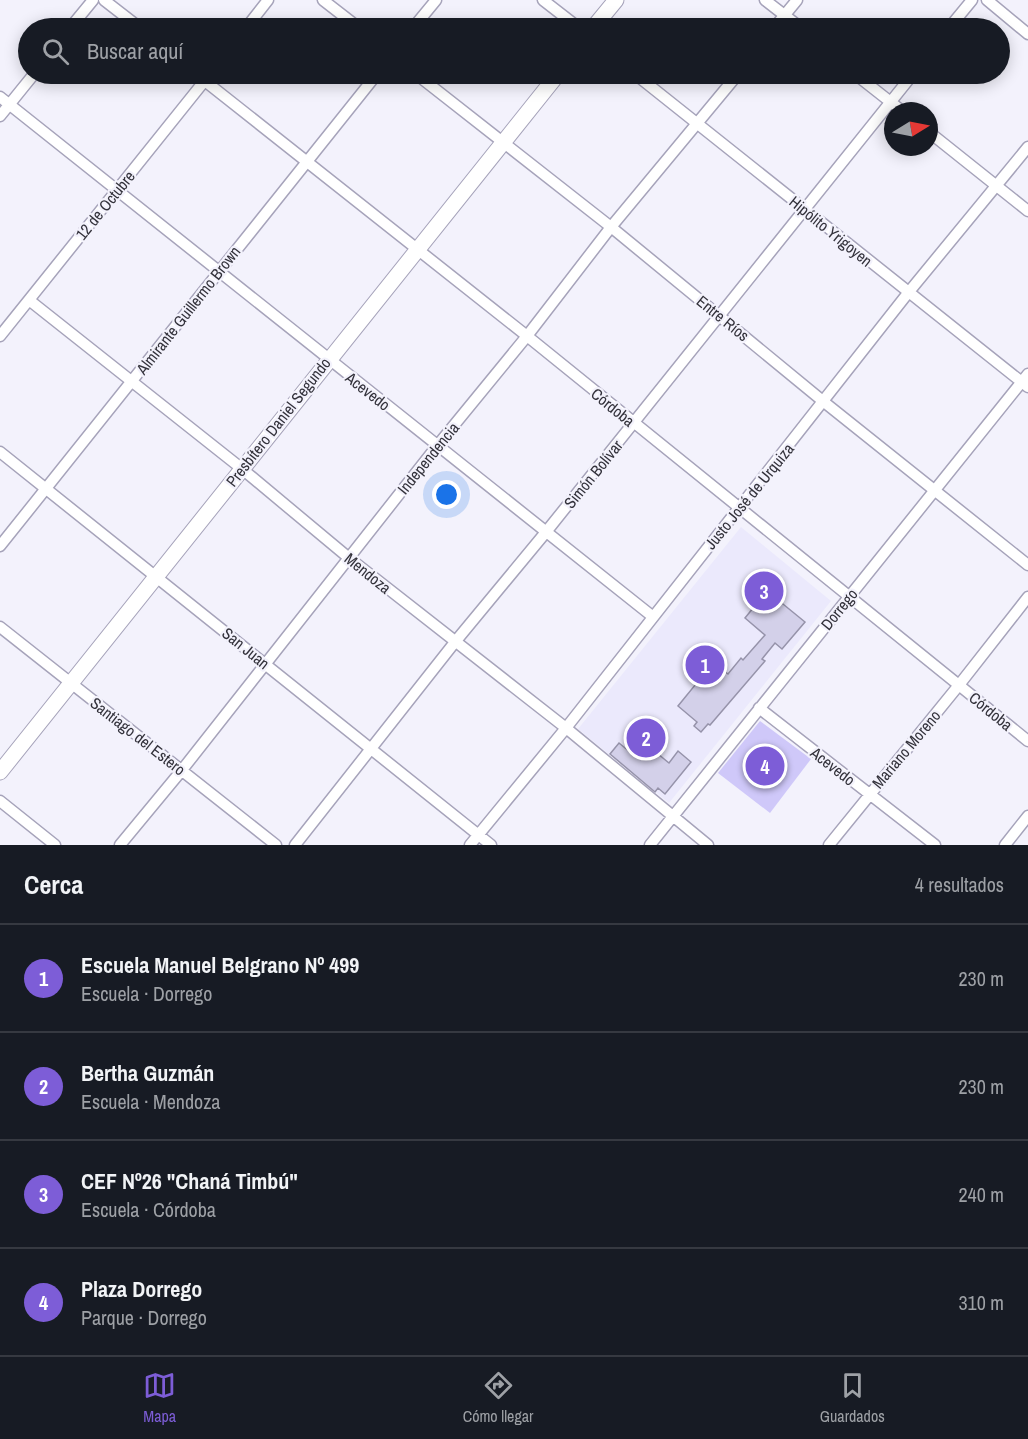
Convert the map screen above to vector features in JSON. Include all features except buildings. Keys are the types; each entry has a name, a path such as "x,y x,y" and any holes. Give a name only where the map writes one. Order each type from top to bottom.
{"main road":[{"path":"601,18 616,0"},
{"name":"Presbítero Daniel Segundo","path":"0,772 550,84"}],"street":[{"path":"78,18 93,0"},
{"path":"104,0 127,18"},
{"path":"254,18 268,0"},
{"path":"323,0 346,18"},
{"path":"421,18 436,0"},
{"path":"543,0 566,18"},
{"path":"765,0 788,18"},
{"path":"782,18 797,0"},
{"path":"957,18 972,0"},
{"path":"987,0 1009,18"},
{"path":"1010,19 1028,34"},
{"path":"0,116 26,84"},
{"name":"12 de Octubre","path":"0,336 116,191 197,84"},
{"name":"Córdoba","path":"213,84 1028,741"},
{"name":"Almirante Guillermo Brown","path":"0,546 369,84"},
{"name":"Entre Ríos","path":"429,84 611,227 824,402 1028,565"},
{"name":"Hipólito Yrigoyen","path":"648,84 908,293 1026,381"},
{"name":"Independencia","path":"120,845 182,770 611,227 730,84"},
{"path":"868,84 890,102"},
{"name":"Simón Bolívar","path":"890,102 905,84"},
{"name":"Acevedo","path":"0,97 652,616"},
{"name":"Simón Bolívar","path":"295,845 455,642 546,532 884,109"},
{"path":"938,139 1028,211"},
{"name":"Justo José de Urquiza","path":"470,845 566,728 908,293 1028,147"},
{"name":"Mendoza","path":"28,300 241,468 349,558 566,728 708,845"},
{"name":"Dorrego","path":"650,845 935,489 1026,381"},
{"name":"San Juan","path":"0,452 491,845"},
{"name":"Mariano Moreno","path":"829,845 1028,597"},
{"name":"Santiago del Estero","path":"0,627 276,845"},
{"name":"Acevedo","path":"759,708 935,845"},
{"path":"0,801 55,845"},
{"path":"1005,845 1028,816"}],"shaded area":[{"path":"741,527 831,601 669,803 578,729"},
{"path":"760,721 811,759 770,813 718,773"}],"place":[{"name":"CEF Nº26 \"Chaná Timbú\"","path":"764,591"},
{"name":"Escuela Manuel Belgrano Nº 499","path":"705,665"},
{"name":"Bertha Guzmán","path":"646,738"},
{"name":"Plaza Dorrego","path":"765,766"}]}
